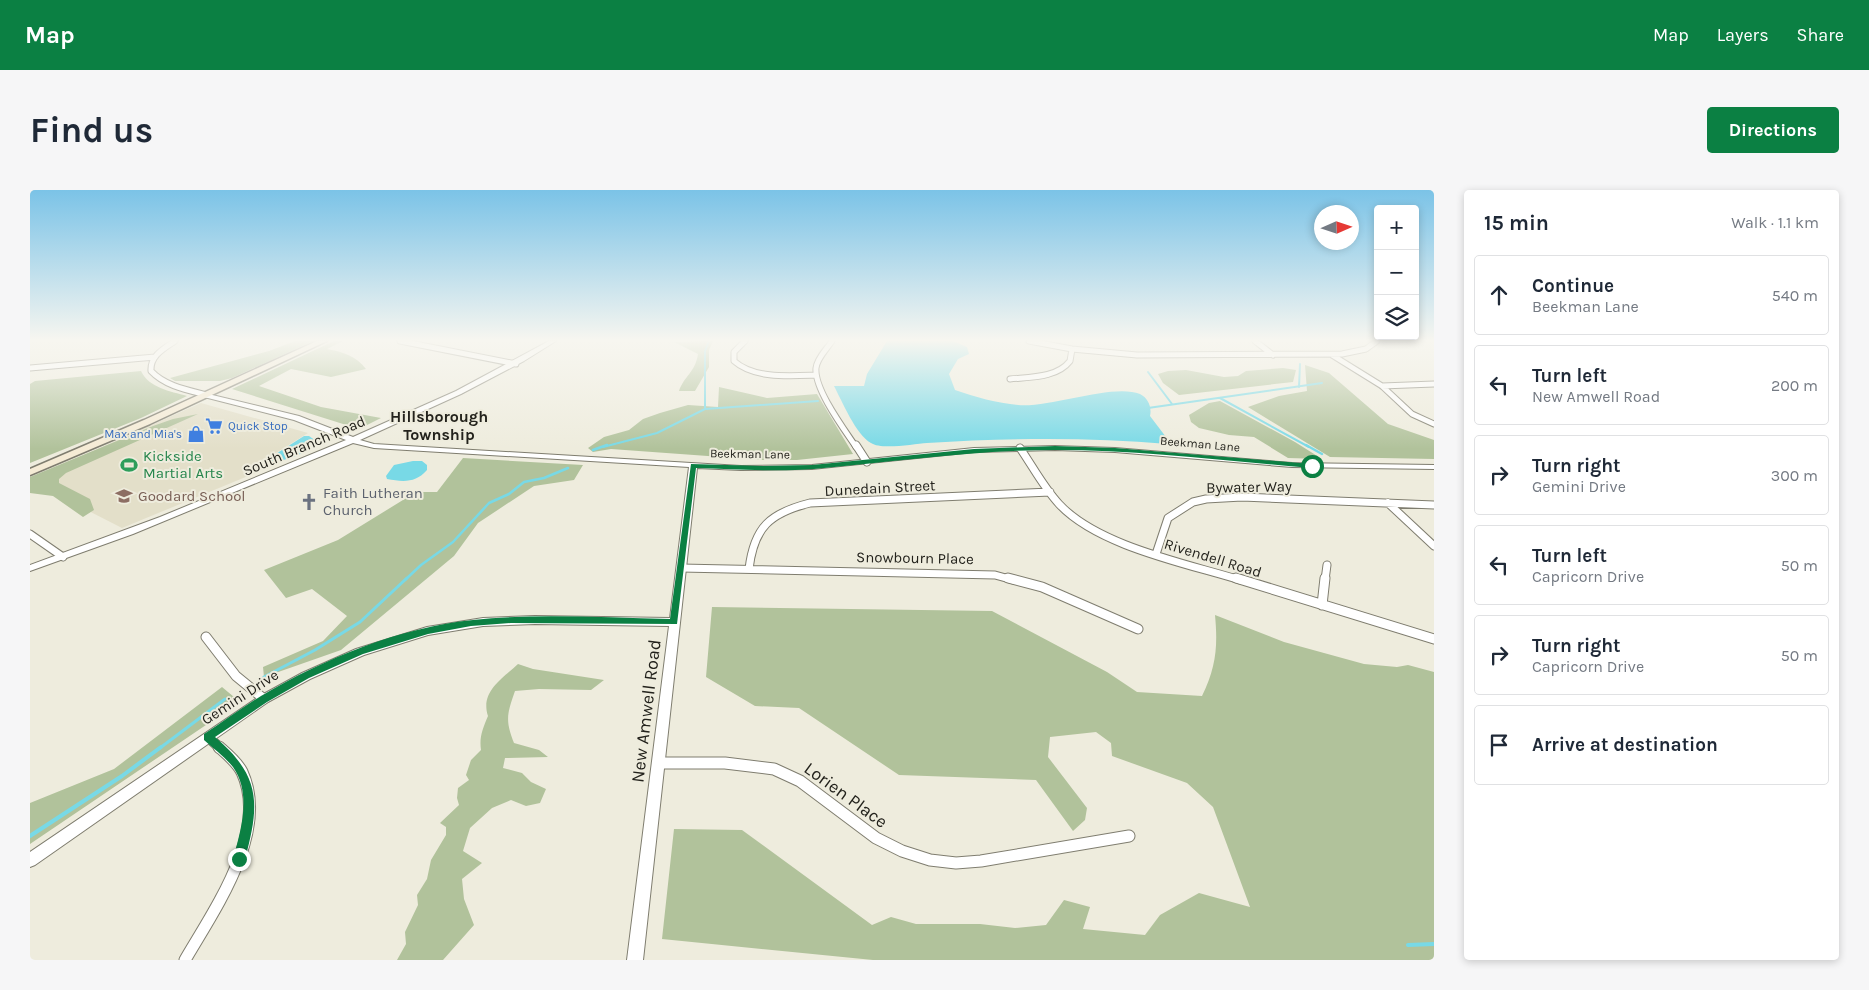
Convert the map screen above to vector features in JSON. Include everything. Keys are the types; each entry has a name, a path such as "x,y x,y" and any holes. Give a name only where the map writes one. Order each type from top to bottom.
{"main road":[{"path":"30,472 245,377"}],"street":[{"name":"Beekman Lane","path":"155,377 170,385 303,420 324,427 351,441 380,446 693,466 763,468 867,462 952,452 1020,448 1108,450 1312,466 1434,467"},
{"name":"South Branch Road","path":"30,568 127,534 351,441 450,398 491,377"},
{"path":"817,377 836,415 867,462"},
{"path":"1010,379 1026,377"},
{"path":"1367,377 1382,386 1404,409 1434,424"},
{"path":"1382,386 1434,384"},
{"name":"Rivendell Road","path":"1020,448 1060,505 1084,524 1112,539 1434,639"},
{"name":"New Amwell Road","path":"635,960 693,466"},
{"name":"Dunedain Street","path":"749,569 757,533 767,521 779,512 794,506 827,502 1050,492"},
{"name":"Bywater Way","path":"1156,554 1168,518 1193,502 1206,499 1242,497 1434,505"},
{"path":"1388,502 1434,546"},
{"path":"30,534 62,558"},
{"path":"1322,605 1327,565"},
{"name":"Snowbourn Place","path":"681,568 995,575 1042,587 1138,629"},
{"name":"Gemini Drive","path":"30,860 264,699 306,676 360,652 402,638 455,626 511,620 674,622"},
{"path":"206,637 236,676 264,699"},
{"path":"185,960 232,877 242,851 248,826 249,802 243,774 229,755 208,737"},
{"name":"Lorien Place","path":"658,763 738,764 760,766 775,770 806,785 866,834 903,853 932,861 960,863 991,860 1129,836"}],"shaded area":[{"path":"201,403 308,433 271,456 260,471 122,528 30,481 30,479"}],"green space":[{"path":"78,377 145,377 155,385 187,396 141,418 30,463 30,384 35,381"},
{"path":"234,377 220,381 175,381 170,378"},
{"path":"258,377 276,377 259,386 321,407 381,418 359,429 232,389"},
{"path":"687,377 703,377 695,391 679,391"},
{"path":"1160,377 1294,377 1293,382 1179,395 1163,383"},
{"path":"1306,377 1334,377 1388,424 1434,440 1434,459 1330,457 1248,407 1279,396 1307,391"},
{"path":"719,387 767,398 817,394 853,454 797,460 763,460 611,449 593,452 588,448 604,437 629,430 643,419 660,413 688,405 718,407"},
{"path":"1220,401 1322,459 1288,458 1254,437 1229,435 1199,428 1191,422 1189,415 1209,403"},
{"path":"198,414 66,473 59,479 59,483 90,499 94,510 83,517 53,496 30,493 30,477 153,426 173,419"},
{"path":"463,458 583,465 574,480 534,486 478,523 454,556 341,650 264,677 263,667 323,641 347,616 312,589 286,598 264,570 338,540 416,492 437,492"},
{"path":"712,607 992,611 1107,672 1137,692 1202,696 1215,657 1215,615 1284,642 1364,664 1397,667 1408,665 1434,672 1434,960 873,960 662,939 674,829 742,830 872,925 891,917 916,924 980,924 1015,928 1046,925 1064,900 1090,907 1083,929 1145,935 1160,915 1199,893 1250,907 1213,807 1187,783 1112,756 1111,743 1096,732 1050,737 1048,757 1087,808 1085,820 1073,831 1036,780 899,775 799,708 755,706 706,677"},
{"path":"518,664 533,669 604,680 591,690 539,689 515,691 508,717 514,743 539,750 548,757 505,758 503,768 522,773 531,782 546,789 540,803 526,806 511,800 492,808 470,828 463,851 482,863 462,879 464,899 474,925 443,960 397,960 406,944 405,932 418,905 417,895 427,879 431,860 446,835 446,827 440,823 459,805 457,798 458,788 469,780 466,775 471,760 481,750 481,737 488,716 487,700 499,681"},
{"path":"222,687 240,702 30,844 30,803 114,769"}],"water":[{"path":"866,377 950,377 955,390 994,401 1018,405 1047,403 1098,393 1128,391 1140,394 1147,400 1150,406 1150,416 1169,441 1168,444 1108,440 1018,439 890,446 876,445 865,439 860,433 834,386 864,386"},
{"path":"304,436 309,436 319,443 309,450 294,456 267,463 271,457"},
{"path":"422,461 427,465 427,470 414,479 398,481 387,479 386,476 394,465"}],"waterway":[{"path":"705,377 705,409"},
{"path":"1152,377 1172,404"},
{"path":"1299,377 1299,386"},
{"path":"1299,386 1322,383"},
{"path":"1148,408 1299,386"},
{"path":"1220,398 1309,447"},
{"path":"705,409 818,401"},
{"path":"603,447 657,433 705,409"},
{"path":"593,450 607,445"},
{"path":"1306,445 1322,454"},
{"path":"405,580 421,565 453,542 489,503 509,494 524,482 544,478 568,468"},
{"path":"264,677 315,650 360,622 407,578"},
{"path":"160,748 225,699"},
{"path":"30,836 122,776 161,747"},
{"path":"1408,945 1434,944"}],"place":[{"name":"Quick Stop","path":"214,426"},
{"name":"Max and Mia's","path":"196,434"},
{"name":"Kickside Martial Arts","path":"129,465"},
{"name":"Goodard School","path":"124,496"},
{"name":"Faith Lutheran Church","path":"309,502"}],"district":[{"name":"Hillsborough Township","path":"439,425"}],"route":[{"path":"239,859 248,826 249,802 246,782 238,766 229,755 208,737 264,699 306,676 375,646 427,631 471,623 511,620 674,622 693,466 740,468 812,467 974,450 1084,448 1312,466"}]}
